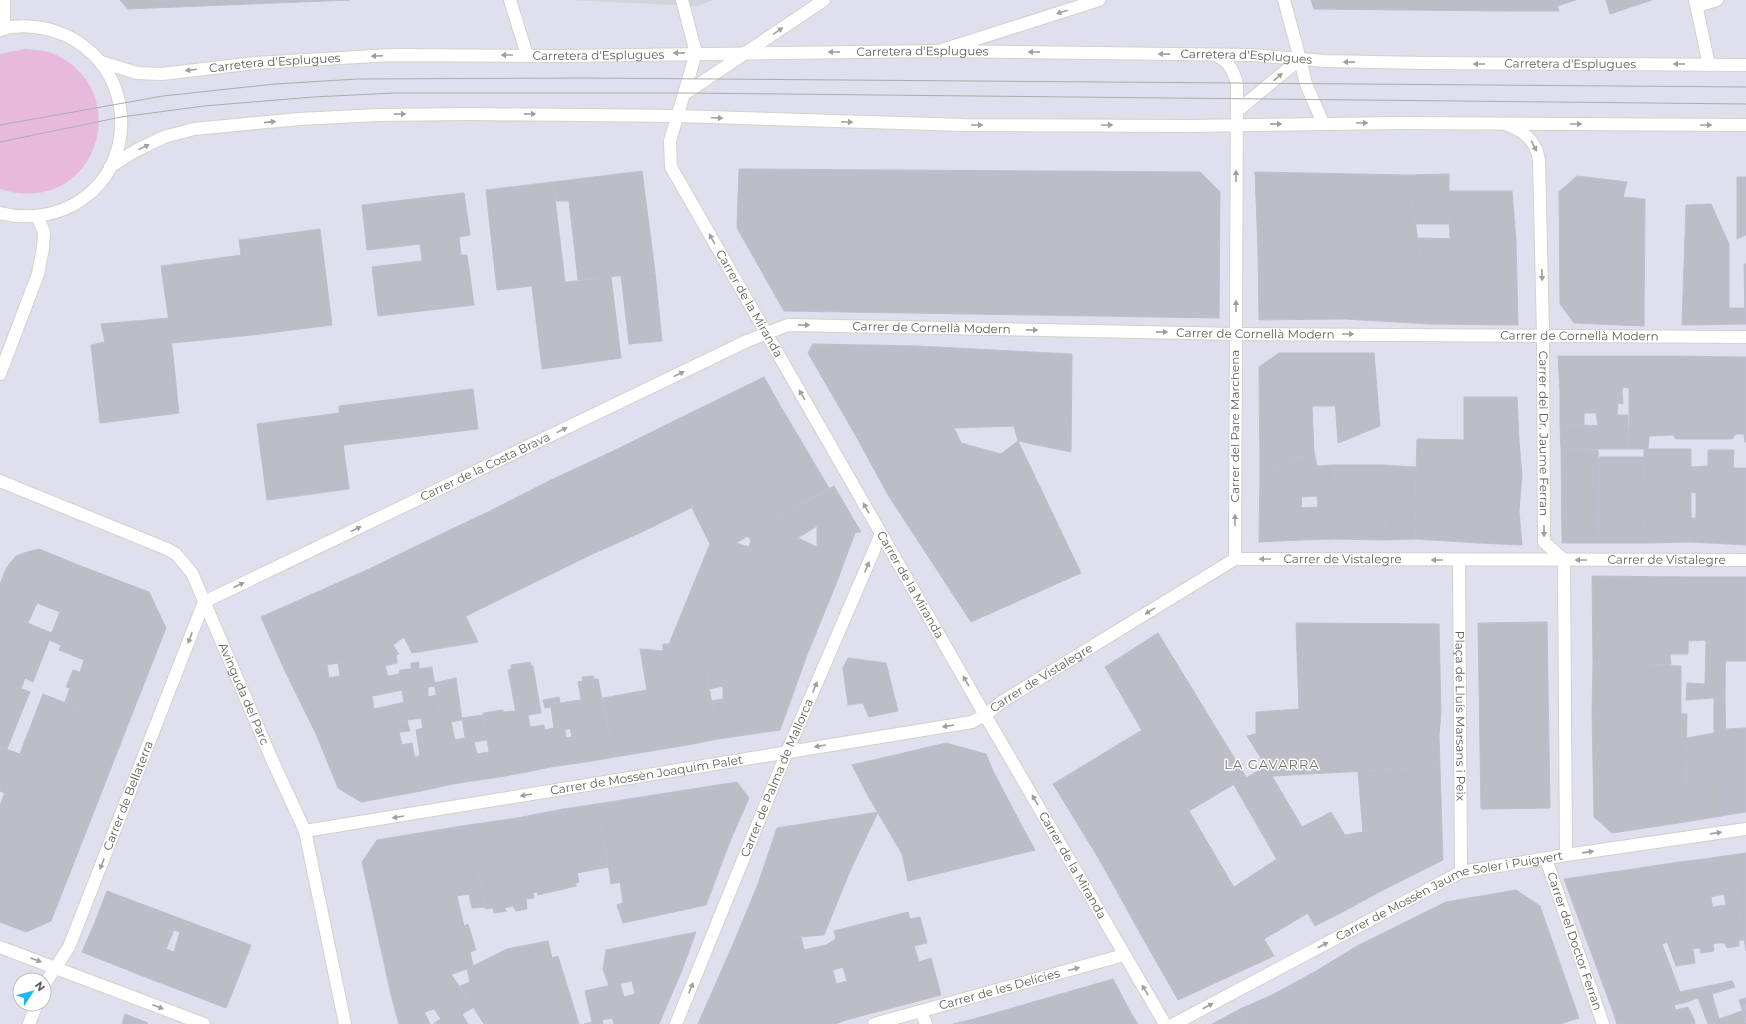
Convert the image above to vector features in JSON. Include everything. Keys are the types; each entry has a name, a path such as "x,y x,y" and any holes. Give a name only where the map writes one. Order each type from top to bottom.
{"street":[{"path":"0,213 13,216 37,216 52,213 83,199 92,192 110,167 121,138 121,103 111,77 101,62 84,46 63,33 38,27 2,29 4,0"},
{"path":"510,0 527,55"},
{"path":"682,0 696,53"},
{"path":"686,93 824,0"},
{"path":"939,51 1099,0"},
{"path":"1284,0 1306,84 1323,123"},
{"path":"1709,65 1696,3 1717,0"},
{"name":"Carretera d'Esplugues","path":"101,62 137,73 162,74 255,63 392,55 562,56 696,53 939,51 1252,55 1324,61 1425,63 1746,65"},
{"name":"Carrer de la Miranda","path":"696,53 686,93 670,141 671,167 985,715 1165,1024"},
{"name":"Carrer del Pare Marchena","path":"1216,55 1225,59 1233,70 1237,84 1235,558"},
{"path":"1237,111 1300,59"},
{"path":"110,167 135,151 164,137 194,129 299,119 424,114 678,116 965,125 1236,125 1323,123 1746,125"},
{"name":"Carrer del Dr. Jaume Ferran","path":"1504,124 1523,131 1538,153 1543,335 1544,542 1564,560"},
{"path":"0,374 38,274 43,248 44,232 37,216"},
{"name":"Carrer de Cornellà Modern","path":"767,333 788,325 1236,334 1746,337"},
{"name":"Carrer de la Costa Brava","path":"204,602 767,333"},
{"name":"Avinguda del Parc","path":"0,481 166,549 176,554 192,573 273,762 305,831 345,1024"},
{"name":"Carrer de Palma de Mallorca","path":"676,1024 787,752 881,534"},
{"name":"Carrer de Vistalegre","path":"985,715 1003,701 1235,558 1746,560"},
{"name":"Plaça de Lluís Marsans i Peix","path":"1459,560 1461,872"},
{"path":"1564,560 1566,855"},
{"name":"Carrer de Bellaterra","path":"52,974 69,947 204,602"},
{"name":"Carrer de Mossèn Joaquim Palet","path":"305,831 972,722 985,715"},
{"name":"Carrer de Mossèn Jaume Soler i Puigvert","path":"1174,1024 1461,872 1746,829"},
{"name":"Carrer del Doctor Ferran","path":"1546,859 1604,1024"},
{"path":"0,947 204,1024"},
{"name":"Carrer de les Delícies","path":"874,1024 1124,955"},
{"path":"921,1011 926,1024"},
{"path":"29,1024 34,1012"}],"shaded area":[{"path":"569,0 713,0 698,6"},
{"path":"25,49 49,52 77,69 93,92 99,118 95,144 82,168 62,185 34,193 0,189 0,54"}],"building":[{"path":"120,0 350,0 128,9"},
{"path":"1311,0 1502,0 1506,11 1314,9"},
{"path":"1502,0 1555,0 1559,11 1506,11"},
{"path":"1555,0 1576,0 1557,6"},
{"path":"1606,0 1652,0 1610,14"},
{"path":"739,169 1200,172 1220,192 1219,318 784,311 737,228"},
{"path":"642,171 655,272 578,280 569,201 556,201 553,182"},
{"path":"1255,172 1408,175 1431,324 1344,319 1344,250 1258,250"},
{"path":"1449,174 1449,224 1416,224 1408,175"},
{"path":"1577,176 1627,182 1623,197 1645,199 1644,326 1574,323 1560,304 1559,192"},
{"path":"1737,177 1746,177 1746,235 1737,239"},
{"path":"553,182 565,282 497,290 486,190"},
{"path":"1448,191 1512,191 1516,240 1450,239"},
{"path":"464,193 470,235 459,237 461,255 467,255 474,305 378,316 372,267 422,261 420,244 367,250 362,205"},
{"path":"1711,204 1729,244 1729,308 1745,308 1745,324 1682,325 1686,205"},
{"path":"320,229 332,325 252,335 239,240"},
{"path":"1418,238 1516,240 1518,325 1431,324"},
{"path":"1258,250 1344,250 1344,319 1259,320"},
{"path":"242,255 252,335 172,343 161,266"},
{"path":"1744,264 1746,264 1746,324 1745,324"},
{"path":"655,272 662,341 629,344 621,276"},
{"path":"611,277 621,358 542,369 532,286"},
{"path":"169,318 179,413 100,423 91,345 105,342 101,324"},
{"path":"813,344 918,346 929,371 919,378 928,394 856,436 808,353"},
{"path":"918,346 974,349 1014,426 954,428 927,394 919,378 929,371"},
{"path":"974,349 1072,354 1071,452 1018,441 1014,426"},
{"path":"1279,353 1332,353 1336,406 1312,406 1314,452 1260,472 1259,367"},
{"path":"1332,353 1374,353 1380,426 1338,443"},
{"path":"1558,356 1629,356 1629,388 1623,387 1622,392 1560,392"},
{"path":"1629,356 1672,356 1673,435 1649,436 1648,449 1629,449"},
{"path":"1672,356 1736,357 1736,434 1732,439 1676,439 1673,435"},
{"path":"1736,357 1746,357 1746,442 1744,434 1736,434"},
{"path":"764,377 778,402 714,440 729,471 717,478 724,490 705,501 668,424"},
{"path":"473,389 478,429 343,445 339,406"},
{"path":"1560,392 1622,392 1623,404 1618,403 1617,415 1628,415 1628,426 1598,425 1596,413 1584,413 1584,425 1560,425"},
{"path":"927,394 954,428 961,443 888,495 856,436"},
{"path":"1464,397 1517,397 1519,441 1464,440"},
{"path":"778,402 829,488 736,543 710,544 692,508 724,490 717,478 729,471 714,440"},
{"path":"339,413 349,489 267,500 257,424"},
{"path":"668,424 705,501 646,530 609,453"},
{"path":"1560,425 1628,426 1629,449 1561,449"},
{"path":"1417,439 1519,441 1522,475 1416,477"},
{"path":"1018,441 1081,573 971,622 888,495 961,443 1001,454"},
{"path":"1561,449 1598,450 1599,543 1562,543"},
{"path":"1644,449 1691,449 1691,542 1643,543"},
{"path":"1708,450 1734,450 1733,468 1746,468 1746,545 1691,542 1690,518 1696,518 1696,493 1691,492 1690,467 1708,466"},
{"path":"1314,452 1317,466 1335,465 1334,539 1301,540 1301,508 1318,507 1317,496 1301,497 1302,457"},
{"path":"609,453 646,530 586,557 549,481"},
{"path":"1302,457 1301,540 1259,542 1260,472"},
{"path":"1599,457 1644,457 1643,543 1599,543"},
{"path":"1335,465 1381,465 1386,540 1334,539"},
{"path":"1381,465 1416,467 1415,539 1386,540"},
{"path":"1522,475 1519,511 1416,506 1416,477"},
{"path":"549,481 586,557 525,587 488,512"},
{"path":"834,486 861,532 817,536 817,526 798,538 751,541 748,536"},
{"path":"1416,506 1480,509 1480,543 1415,539"},
{"path":"1480,509 1519,511 1522,545 1480,543"},
{"path":"488,512 525,587 466,616 429,540"},
{"path":"855,533 836,584 749,547 751,541 798,538 817,547 817,536"},
{"path":"429,540 478,642 412,653 369,569"},
{"path":"736,543 749,547 836,584 807,655 669,644 710,544"},
{"path":"39,549 78,565 63,604 2,579 7,567 16,556"},
{"path":"78,565 149,592 166,628 127,727 65,702 70,688 66,687 73,670 80,672 84,660 59,650 61,645 49,640"},
{"path":"369,569 404,637 393,645 399,654 285,671 261,617"},
{"path":"1592,576 1689,577 1688,654 1670,654 1671,665 1593,663"},
{"path":"1689,577 1726,577 1725,697 1686,700 1687,683 1705,684 1706,640 1688,641"},
{"path":"1726,577 1746,577 1746,661 1725,661"},
{"path":"2,579 63,604 60,612 37,603 28,623 0,612 0,584"},
{"path":"0,612 52,633 33,682 25,678 21,689 0,680"},
{"path":"1547,622 1550,808 1481,809 1478,623"},
{"path":"1296,623 1439,624 1441,714 1299,709"},
{"path":"1158,633 1246,777 1189,811 1105,667"},
{"path":"663,644 670,644 687,745 657,750 640,649 663,651"},
{"path":"670,644 702,646 718,739 687,745"},
{"path":"702,646 807,655 780,730 718,739 712,701 723,699 723,686 710,689"},
{"path":"396,654 397,663 385,666 388,676 399,674 403,690 372,696 374,709 405,702 407,720 316,734 285,671 327,665 329,678 340,676 338,663"},
{"path":"848,658 886,663 898,711 869,717 863,703 848,705 843,668"},
{"path":"419,662 419,669 432,667 435,686 428,687 428,697 436,695 453,784 421,791 414,758 420,755 416,730 423,728 421,718 407,720 399,674 400,670 411,669 411,663"},
{"path":"530,662 531,666 533,666 541,713 528,715 530,727 544,725 551,767 527,772 508,670 511,669 511,665"},
{"path":"1593,663 1681,666 1681,714 1592,713"},
{"path":"593,676 594,679 598,679 614,757 592,761 578,682 583,681 582,677"},
{"path":"456,678 462,720 451,722 455,740 465,738 472,781 453,784 434,683"},
{"path":"0,680 30,692 18,721 0,714"},
{"path":"647,690 657,750 614,757 603,698"},
{"path":"43,694 127,727 75,860 0,830 0,805"},
{"path":"559,697 571,764 551,767 544,730 554,728 551,707 545,708 543,700"},
{"path":"1725,697 1727,815 1685,822 1687,738 1714,733 1714,698"},
{"path":"581,700 592,761 571,764 566,738 572,737 570,728 565,730 560,703"},
{"path":"1299,709 1441,714 1439,734 1256,734 1256,712"},
{"path":"503,710 503,712 516,711 527,772 493,778 483,713"},
{"path":"1592,713 1687,714 1685,822 1612,833 1594,817"},
{"path":"0,714 18,721 7,749 0,747"},
{"path":"483,715 487,740 474,742 477,754 489,752 493,778 472,781 462,718"},
{"path":"407,720 410,731 399,732 402,745 412,743 421,791 361,802 338,788 316,734"},
{"path":"1746,728 1746,812 1727,815 1725,729"},
{"path":"1142,730 1189,811 1099,859 1053,784"},
{"path":"1256,734 1439,734 1440,767 1272,776 1247,736"},
{"path":"946,743 986,754 993,771 867,794 852,765"},
{"path":"0,747 20,754 5,793 0,791"},
{"path":"1266,766 1350,908 1315,926 1234,785"},
{"path":"1440,767 1442,830 1363,832 1358,772"},
{"path":"993,771 1023,828 902,854 867,794"},
{"path":"737,782 749,798 731,839 608,863 597,804"},
{"path":"597,804 608,867 577,873 563,809"},
{"path":"563,809 579,882 576,883 576,886 538,895 537,892 533,893 518,818"},
{"path":"1189,811 1229,879 1140,933 1099,859"},
{"path":"878,812 850,871 758,884 777,828"},
{"path":"1331,812 1383,890 1350,908 1302,827"},
{"path":"518,818 534,898 526,899 527,909 516,911 513,906 504,908 507,911 494,913 493,908 486,909 468,825"},
{"path":"468,825 485,907 472,908 469,894 457,896 464,926 468,924 476,950 470,952 473,965 467,969 391,995 362,862 377,840"},
{"path":"1023,828 1035,850 908,881 902,854"},
{"path":"0,830 75,860 51,921 26,932 0,922"},
{"path":"1442,830 1443,860 1383,890 1345,835 1363,832"},
{"path":"731,839 706,905 623,923 617,905 623,903 620,882 611,884 608,863"},
{"path":"1746,853 1746,951 1731,855"},
{"path":"1731,855 1744,940 1739,940 1739,946 1727,948 1725,943 1718,943 1712,907 1726,905 1724,894 1711,897 1705,859"},
{"path":"1277,859 1308,913 1264,939 1234,887"},
{"path":"1705,859 1718,943 1713,944 1714,951 1701,953 1700,948 1693,949 1679,862"},
{"path":"1679,862 1695,963 1676,966 1640,868"},
{"path":"1640,868 1667,942 1662,944 1680,992 1612,1009 1564,879"},
{"path":"850,871 824,935 734,942 758,884"},
{"path":"1229,879 1274,956 1178,1000 1140,933"},
{"path":"1516,890 1540,906 1579,1018 1560,1024 1491,1024 1446,902"},
{"path":"107,891 179,918 166,949 95,922"},
{"path":"1446,902 1491,1024 1398,1024 1357,946"},
{"path":"908,912 910,919 920,917 927,943 914,946 919,962 931,958 941,995 846,1020 836,984 847,981 843,967 833,970 826,945 836,939 834,931"},
{"path":"179,918 251,945 239,976 174,952 180,932 174,930"},
{"path":"95,922 166,949 153,980 82,952"},
{"path":"696,932 682,970 609,986 603,969 606,950"},
{"path":"801,937 804,950 826,945 846,1020 835,1024 793,1024 770,939"},
{"path":"770,939 793,1024 698,1024 734,942"},
{"path":"548,941 552,958 558,956 579,1024 484,1024 460,986 470,982 467,969 507,949"},
{"path":"1357,946 1398,1024 1341,1024 1316,971"},
{"path":"166,949 239,976 226,1008 153,980"},
{"path":"682,970 659,1024 614,1024 612,1018 592,1022 585,991 620,983 624,997 635,994 632,981"},
{"path":"1316,971 1341,1024 1282,1024 1272,995"},
{"path":"451,974 467,998 398,1021 391,995"},
{"path":"1113,979 1131,1013 1112,1024 1075,1024 1061,994"},
{"path":"1732,981 1735,987 1712,994 1719,1019 1742,1011 1746,1024 1708,1024 1698,998 1687,1002 1684,991"},
{"path":"1684,991 1687,1002 1674,1005 1676,1010 1688,1007 1694,1019 1671,1024 1617,1024 1612,1009"},
{"path":"1061,994 1075,1024 1043,1024 1033,1002"},
{"path":"1272,995 1282,1024 1256,1024 1254,1020 1244,1023 1240,1009"},
{"path":"467,998 474,1007 462,1014 468,1024 433,1024 441,1019 434,1009"},
{"path":"1746,998 1745,1006 1746,1021 1739,1000"},
{"path":"1033,1002 1043,1024 1017,1024 1009,1009"},
{"path":"1009,1009 1017,1024 971,1024 970,1020"},
{"path":"1240,1009 1244,1023 1254,1020 1256,1024 1212,1024"},
{"path":"424,1011 430,1024 399,1024 398,1021"},
{"path":"1131,1013 1138,1024 1112,1024"},
{"path":"125,1014 148,1023 122,1024"},
{"path":"1694,1019 1695,1024 1671,1024"},
{"path":"602,1020 603,1024 584,1024 592,1022"},
{"path":"970,1020 971,1024 953,1024"}],"tram line":[{"path":"0,125 163,96 275,84 357,79 584,78 1746,87"},
{"path":"0,142 121,117 204,106 313,97 394,93 686,93 1746,104"}],"district":[{"name":"LA GAVARRA","path":"1272,764"}]}
